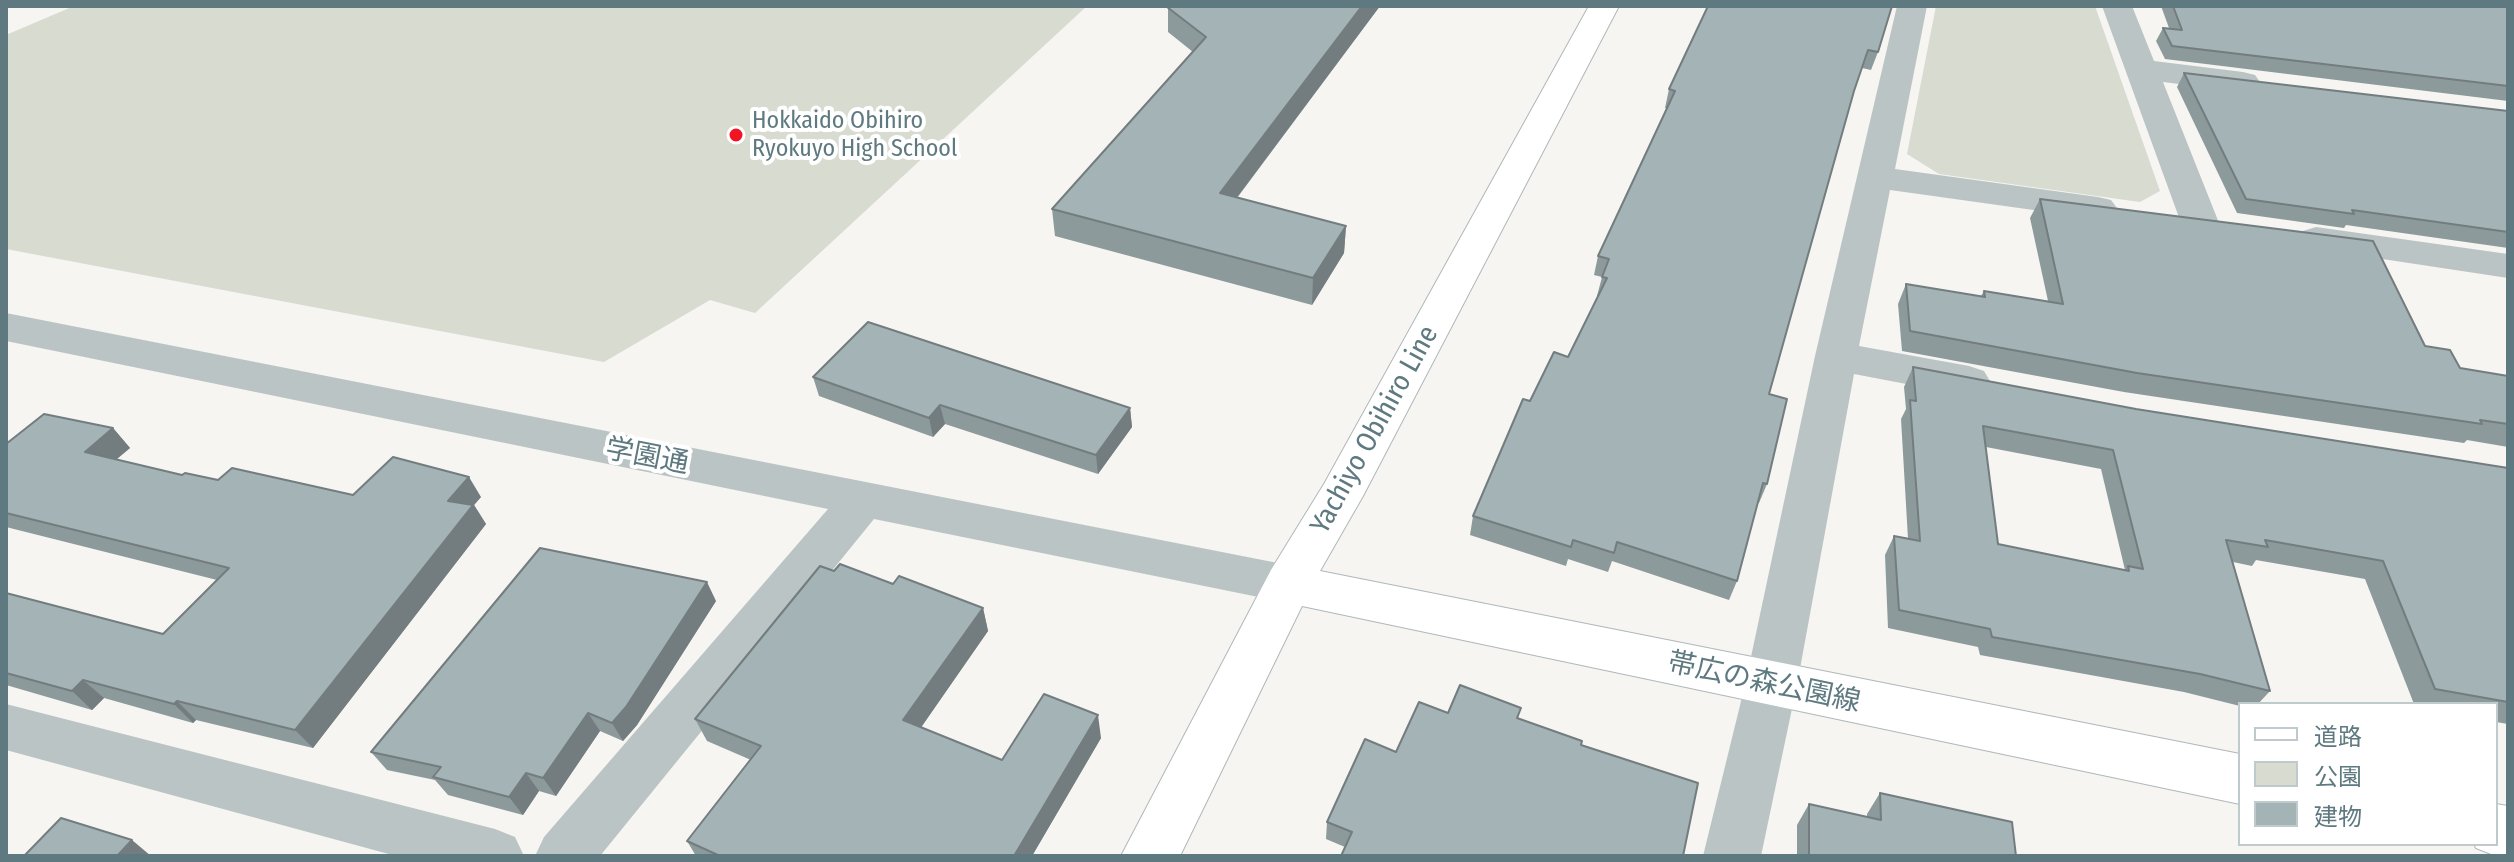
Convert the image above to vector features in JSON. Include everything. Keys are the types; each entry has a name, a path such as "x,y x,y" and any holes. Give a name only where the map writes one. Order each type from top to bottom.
{"main road":[{"name":"Yachiyo Obihiro Line","path":"1150,856 1240,684 1288,584 1340,496 1604,6"},
{"name":"帯広の森公園線","path":"1288,584 2238,779"}],"street":[{"path":"1732,856 1771,685 1836,356 1912,6"},
{"path":"1875,177 2216,225 2117,6"},
{"path":"2144,70 2270,85"},
{"path":"2277,233 2508,266"},
{"name":"学園通","path":"6,327 1288,584"},
{"path":"1836,356 2003,387"},
{"path":"564,856 863,500"},
{"path":"6,727 495,856"}],"green space":[{"path":"74,6 1087,6 755,313 710,300 604,362 6,249 6,35"},
{"path":"1936,6 2095,6 2160,191 2140,202 1939,174 1907,154"}],"building":[{"path":"1168,6 1362,6 1220,193 1346,226 1313,278 1052,209 1206,37"},
{"path":"1708,6 1892,6 1878,52 1868,50 1854,91 1769,394 1787,399 1767,484 1763,483 1737,581 1617,542 1614,553 1573,540 1571,547 1473,516 1523,399 1530,401 1554,352 1568,357 1607,278 1602,277 1609,259 1598,256 1675,91 1669,89"},
{"path":"2173,6 2508,6 2508,86 2172,46 2163,28 2182,30"},
{"path":"2184,73 2508,111 2508,232 2246,199"},
{"path":"2040,199 2373,241 2425,346 2450,350 2460,368 2508,376 2508,424 2480,420 2482,424 2137,373 1910,331 1906,284 1985,297 1984,291 2063,304"},
{"path":"868,322 1130,408 1096,455 940,405 929,418 813,377"},
{"path":"1913,367 2136,409 2508,468 2508,702 2435,689 2383,561 2265,540 2268,547 2226,540 2270,691 2200,674 1992,637 1990,629 1899,610 1894,536 1920,541 1910,400 1916,401","holes":["1983,426 2113,450 2143,569 2128,566 2129,571 1998,544"]},
{"path":"44,414 113,428 85,452 182,475 218,480 232,468 353,495 393,457 469,477 448,501 473,505 295,730 177,701 174,704 83,680 72,691 6,673 6,593 163,634 229,568 6,513 6,444"},
{"path":"540,548 707,582 626,707 612,723 588,713 543,778 526,773 509,797 433,777 441,767 371,752"},
{"path":"840,564 893,584 899,576 983,608 903,720 1002,760 1044,694 1098,715 1014,856 720,856 687,841 761,746 695,719 820,566 834,571"},
{"path":"1460,685 1521,708 1517,718 1582,741 1581,745 1698,783 1683,856 1341,856 1352,832 1327,822 1365,739 1396,752 1419,702 1448,713"},
{"path":"1880,793 2012,822 2016,856 1809,856 1809,804 1881,820"},
{"path":"61,818 132,840 117,856 24,856"}],"place":[{"name":"Hokkaido Obihiro Ryokuyo High School","path":"736,135"}]}
